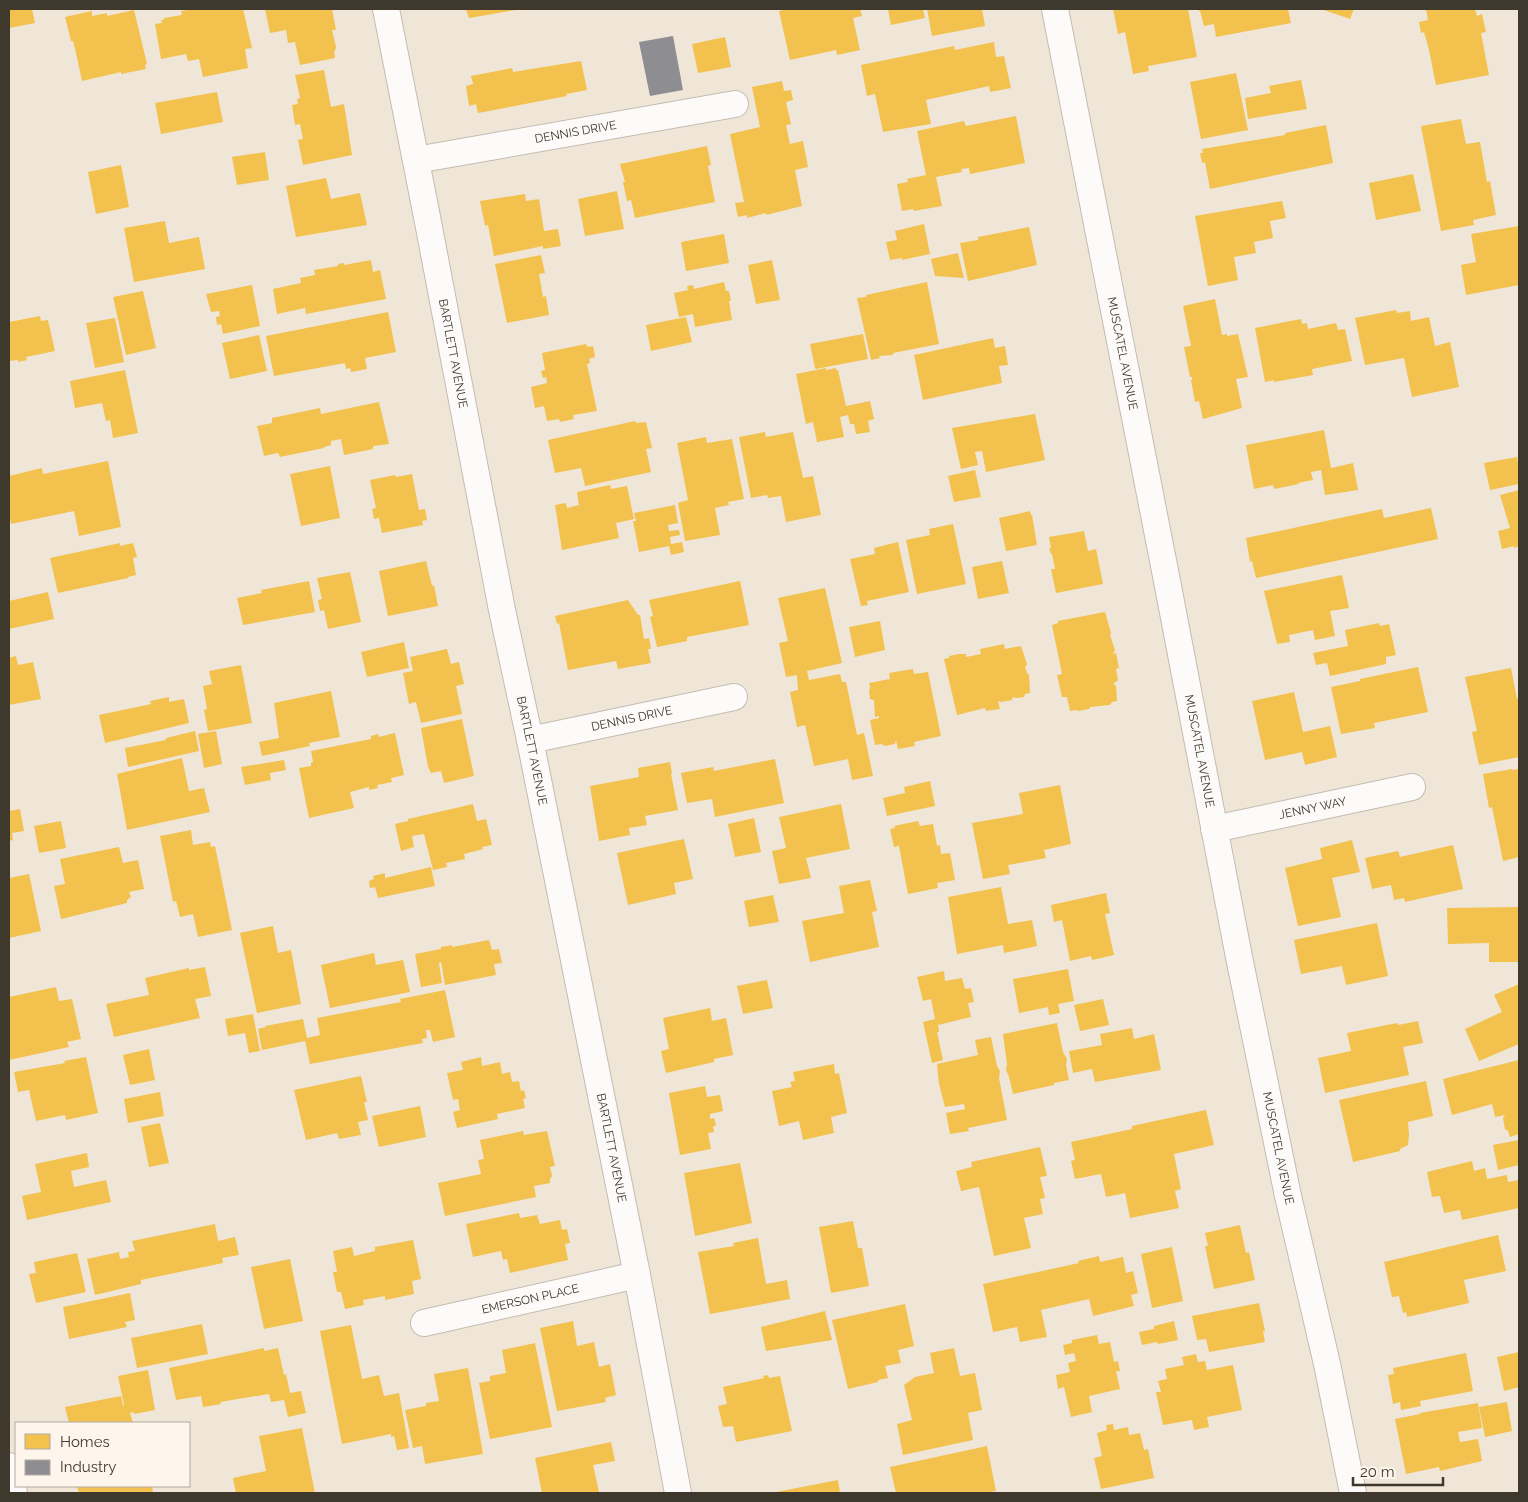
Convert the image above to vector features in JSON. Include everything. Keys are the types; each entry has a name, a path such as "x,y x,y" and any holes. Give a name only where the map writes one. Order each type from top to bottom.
{"street":[{"name":"BARTLETT AVENUE","path":"386,9 502,610 530,740 678,1493"},
{"name":"MUSCATEL AVENUE","path":"1054,9 1168,581 1214,829 1288,1196 1328,1364 1353,1493"},
{"name":"DENNIS DRIVE","path":"416,160 735,104"},
{"name":"DENNIS DRIVE","path":"530,740 734,697"},
{"name":"JENNY WAY","path":"1214,829 1412,788"},
{"name":"EMERSON PLACE","path":"424,1323 636,1275"},
{"path":"9,1466 14,1493"}],"building: Homes":[{"path":"9,9 32,9 35,23 9,28"},
{"path":"194,9 243,9 252,48 245,49 248,68 203,77 199,59 188,61 186,54 161,59 155,24 162,23 161,20 164,20 164,18 182,15 181,11"},
{"path":"265,9 332,9 336,30 332,30 336,47 334,51 335,58 300,65 295,42 288,43 286,30 270,33"},
{"path":"466,9 516,9 516,10 469,18"},
{"path":"788,9 860,9 862,16 853,18 860,50 837,55 836,50 790,60 779,11"},
{"path":"888,9 923,9 925,18 891,25"},
{"path":"927,9 982,9 985,26 932,36"},
{"path":"1113,9 1188,9 1197,57 1148,66 1149,71 1133,74 1125,32 1118,34"},
{"path":"1198,9 1288,9 1291,23 1216,37 1214,24 1204,26"},
{"path":"1321,9 1354,9 1350,19"},
{"path":"1426,9 1475,9 1477,16 1482,14 1486,32 1481,33 1489,75 1436,85 1429,50 1424,32 1421,33 1419,22 1428,20"},
{"path":"134,10 147,64 145,65 146,69 121,74 121,72 82,81 73,41 71,41 65,17 92,11 92,16 107,13 107,16"},
{"path":"725,37 731,67 698,73 692,44"},
{"path":"994,42 996,57 1004,56 1011,88 990,92 989,86 926,100 931,124 883,132 875,94 867,96 861,65 954,46 955,50"},
{"path":"581,61 587,90 566,94 567,96 478,113 476,104 469,106 466,86 473,84 471,76 512,68 513,72"},
{"path":"324,70 331,107 344,104 352,155 303,165 298,140 303,139 300,124 295,125 292,105 298,104 297,99 300,98 295,75"},
{"path":"1236,73 1248,130 1201,139 1190,82"},
{"path":"1301,80 1307,109 1248,119 1245,98 1271,93 1269,86"},
{"path":"782,81 784,91 791,90 793,100 786,102 791,124 786,125 790,144 803,141 808,167 795,170 802,206 766,215 766,213 747,218 747,215 738,217 735,203 744,202 730,134 760,127 752,87"},
{"path":"217,92 223,122 161,134 155,103"},
{"path":"1016,116 1025,163 970,174 969,168 961,169 962,172 936,177 942,206 902,211 897,184 908,182 907,179 926,175 917,131 964,121 966,126"},
{"path":"1461,119 1466,144 1480,142 1487,182 1490,181 1496,215 1473,220 1474,225 1441,231 1421,126"},
{"path":"1326,125 1333,163 1210,189 1205,162 1202,163 1200,153 1203,153 1202,149 1285,135 1285,133"},
{"path":"707,146 711,165 708,166 715,202 635,218 631,200 627,201 623,182 625,182 620,164"},
{"path":"265,152 269,180 237,185 232,157"},
{"path":"121,165 129,207 96,214 88,172"},
{"path":"1413,174 1421,211 1376,220 1369,183"},
{"path":"326,178 331,199 360,193 367,225 296,237 286,186"},
{"path":"617,191 624,229 585,236 578,199"},
{"path":"525,194 526,201 539,199 544,231 558,229 561,246 543,249 543,246 494,256 488,225 485,226 480,201"},
{"path":"1282,201 1286,218 1270,221 1273,238 1254,242 1256,253 1234,257 1238,280 1208,286 1195,216"},
{"path":"165,221 169,243 199,237 205,269 134,282 124,228"},
{"path":"924,224 930,254 902,260 902,258 890,260 886,242 897,240 895,231"},
{"path":"1519,226 1519,285 1466,295 1461,265 1476,262 1471,234"},
{"path":"1029,227 1037,265 968,281 960,243 978,240 978,237"},
{"path":"724,234 729,263 686,271 681,242"},
{"path":"958,253 964,278 935,276 931,259"},
{"path":"541,255 545,273 539,274 543,297 546,296 549,315 507,323 495,264"},
{"path":"371,260 373,272 380,270 386,299 306,314 305,308 277,314 273,289 301,283 300,278 315,275 314,270 338,266 338,264 344,263 344,265"},
{"path":"772,260 780,300 756,304 748,265"},
{"path":"724,282 726,291 729,291 732,320 695,327 693,314 679,317 674,293 688,290 687,286 693,285 694,289"},
{"path":"927,282 939,344 893,353 893,355 879,356 880,358 871,360 857,298"},
{"path":"252,285 260,326 223,334 221,324 217,325 216,317 220,316 219,311 211,312 206,294"},
{"path":"143,291 156,348 126,355 113,297"},
{"path":"1215,299 1222,335 1238,334 1248,377 1236,379 1242,408 1203,419 1199,401 1195,402 1192,377 1190,377 1184,347 1191,346 1183,306"},
{"path":"1396,310 1397,313 1410,311 1411,321 1429,317 1435,346 1450,342 1459,387 1412,397 1404,358 1365,365 1355,318"},
{"path":"388,312 396,352 365,358 367,369 351,372 350,368 346,369 345,363 274,376 266,336"},
{"path":"40,316 41,321 48,320 55,351 26,357 27,360 18,362 18,360 9,361 9,322"},
{"path":"686,317 692,342 651,351 646,325"},
{"path":"115,318 124,362 95,368 86,323"},
{"path":"1301,319 1302,324 1307,323 1308,329 1336,323 1338,330 1345,329 1352,361 1312,369 1313,375 1265,382 1255,328"},
{"path":"863,334 868,359 815,368 810,344"},
{"path":"259,335 267,371 230,379 222,343"},
{"path":"993,338 995,348 1005,346 1008,365 999,366 1002,383 923,400 914,355"},
{"path":"586,344 587,347 593,346 595,357 589,359 590,363 587,364 597,411 573,415 574,419 560,422 559,419 547,421 544,406 535,408 531,387 547,383 546,377 543,378 541,371 545,370 542,353"},
{"path":"826,368 826,370 836,368 838,370 846,406 870,401 874,419 868,421 870,432 856,434 854,424 850,424 848,415 840,417 844,437 817,442 813,422 806,424 796,374"},
{"path":"125,370 138,433 113,438 110,420 106,421 102,403 75,408 70,381"},
{"path":"379,402 389,444 373,446 373,449 344,455 341,439 331,441 331,445 324,448 280,457 278,453 264,456 257,426 272,423 272,418 320,408 321,414"},
{"path":"1035,414 1045,460 986,472 982,451 975,452 978,465 961,469 952,428"},
{"path":"635,421 636,423 646,422 652,448 646,449 651,472 585,486 581,468 555,473 548,440"},
{"path":"1324,430 1331,468 1353,463 1358,490 1325,495 1321,470 1311,472 1313,480 1299,484 1274,489 1273,485 1254,489 1246,445"},
{"path":"765,432 766,437 793,432 803,478 813,476 821,515 786,522 781,496 768,498 767,495 751,498 739,437"},
{"path":"706,437 707,443 732,439 744,499 728,502 729,505 715,508 720,535 685,541 678,503 688,500 677,443"},
{"path":"1517,457 1519,484 1490,490 1484,463"},
{"path":"108,461 121,527 79,536 74,511 11,524 9,513 9,476 42,468 43,474"},
{"path":"330,466 340,518 301,526 290,474"},
{"path":"975,470 981,497 954,502 948,476"},
{"path":"412,474 419,510 425,509 427,520 422,521 423,525 382,533 379,518 374,519 372,509 376,508 370,480"},
{"path":"610,485 611,489 627,486 634,519 616,523 619,538 562,550 555,505 566,503 567,508 579,505 577,492"},
{"path":"1519,490 1519,546 1502,549 1498,531 1510,528 1500,495"},
{"path":"675,505 678,523 668,525 669,531 679,530 680,535 670,537 671,544 682,542 684,552 671,555 669,546 639,552 633,521 636,521 634,513"},
{"path":"1431,508 1438,539 1256,578 1252,561 1250,562 1246,538 1382,509 1384,518"},
{"path":"1030,511 1037,545 1006,551 999,518"},
{"path":"953,524 966,584 917,594 906,540 930,535 929,529"},
{"path":"1084,531 1088,551 1096,549 1103,584 1056,593 1051,569 1055,569 1049,548 1051,548 1049,537"},
{"path":"898,542 909,592 867,601 868,605 861,606 850,559 875,554 874,548"},
{"path":"120,543 120,546 133,543 137,557 133,558 136,575 58,593 50,558"},
{"path":"426,561 432,586 434,585 438,606 388,616 379,571"},
{"path":"1002,561 1009,593 978,599 972,567"},
{"path":"350,572 361,622 328,629 324,610 320,611 318,600 322,599 317,578"},
{"path":"1342,575 1349,608 1330,611 1335,636 1315,640 1313,630 1289,635 1290,642 1277,644 1264,591"},
{"path":"309,581 315,612 243,625 237,598 262,593 261,590"},
{"path":"740,581 749,625 687,637 687,641 657,647 650,617 653,616 649,600"},
{"path":"825,588 842,663 807,671 809,680 840,674 842,682 846,682 857,735 864,733 873,776 852,780 848,759 814,766 805,725 797,727 790,692 798,690 797,675 786,677 779,643 788,641 778,598"},
{"path":"48,592 54,619 9,629 9,601"},
{"path":"628,600 638,615 640,615 644,639 649,638 651,649 648,649 651,663 618,669 616,661 568,670 559,623 557,624 555,616"},
{"path":"1105,612 1115,650 1113,654 1116,653 1119,668 1116,669 1118,680 1113,684 1116,686 1117,701 1112,702 1110,705 1070,711 1067,697 1062,697 1057,675 1062,674 1052,625 1058,623 1058,621"},
{"path":"880,621 885,650 855,657 849,627"},
{"path":"1379,623 1380,626 1389,624 1396,655 1386,657 1386,664 1330,676 1327,663 1316,665 1313,653 1348,646 1345,630"},
{"path":"404,642 409,668 367,677 361,652"},
{"path":"1004,644 1005,649 1021,646 1027,664 1025,667 1029,675 1030,693 1025,694 1024,697 1013,697 1012,700 998,701 1000,709 986,711 985,708 957,715 944,659 959,654 966,654 966,657 981,654 980,649"},
{"path":"447,649 451,664 459,662 464,684 456,686 462,714 421,723 416,702 409,704 403,673 413,671 410,657"},
{"path":"16,656 18,665 33,662 41,699 9,705 9,658"},
{"path":"241,665 252,723 208,731 204,710 207,709 203,686 212,684 209,671"},
{"path":"1418,667 1428,712 1374,723 1375,728 1341,734 1331,687"},
{"path":"1511,668 1517,699 1519,698 1519,757 1479,765 1472,732 1477,731 1465,677"},
{"path":"913,669 914,674 928,672 941,736 914,742 915,746 898,749 896,740 895,744 875,745 870,720 879,718 879,716 875,717 874,700 870,699 869,683 890,679 889,673"},
{"path":"331,691 340,737 309,743 310,746 262,756 259,742 279,738 274,703"},
{"path":"1294,692 1303,732 1330,726 1337,757 1305,765 1302,752 1265,760 1252,701"},
{"path":"169,697 169,702 184,699 189,723 105,743 99,715 151,704 150,701"},
{"path":"462,719 474,776 444,783 441,771 431,773 428,767 421,728"},
{"path":"195,731 199,751 128,767 125,748 166,740 166,738"},
{"path":"216,731 222,764 204,768 198,734"},
{"path":"395,733 404,775 391,778 392,782 377,785 378,788 369,790 369,787 350,792 354,808 309,818 299,768 311,766 313,762 311,751 371,739 371,736 378,734 379,737"},
{"path":"182,758 189,791 204,788 210,812 127,830 117,774"},
{"path":"775,759 784,803 715,817 712,799 687,803 681,773 713,767 714,771"},
{"path":"284,760 286,770 270,773 271,780 245,785 241,767"},
{"path":"670,762 678,810 645,816 647,825 629,828 630,835 599,841 590,786 639,777 638,768"},
{"path":"1519,769 1519,857 1503,861 1492,807 1489,808 1483,774"},
{"path":"930,781 935,806 887,816 883,798 905,793 904,787"},
{"path":"1060,785 1071,844 1044,850 1046,858 1008,865 1010,874 983,879 972,823 1023,814 1019,793"},
{"path":"473,804 477,821 486,819 492,845 464,854 465,859 446,863 447,867 433,870 424,834 412,836 414,847 401,851 395,824 408,821 408,819"},
{"path":"841,804 850,849 806,858 811,878 779,884 772,851 786,848 779,817"},
{"path":"20,809 24,831 12,833 13,840 9,841 9,811"},
{"path":"754,818 761,852 735,857 728,824"},
{"path":"61,821 66,848 39,853 34,826"},
{"path":"918,821 920,826 933,824 937,846 940,845 941,854 950,853 955,880 937,883 938,888 908,894 899,846 894,847 890,829 895,828 894,826"},
{"path":"191,830 193,845 210,842 211,847 215,846 232,930 198,937 193,914 180,917 176,901 173,902 160,836"},
{"path":"684,839 693,879 674,883 676,894 628,905 617,853"},
{"path":"1352,840 1360,872 1332,878 1341,917 1298,926 1285,868 1322,859 1320,848"},
{"path":"1453,845 1463,889 1405,902 1404,898 1394,900 1391,885 1372,889 1365,858 1398,851 1400,857"},
{"path":"119,847 123,863 138,860 144,889 129,892 131,897 127,900 127,903 61,919 54,886 65,884 60,859"},
{"path":"431,867 435,886 378,898 375,887 370,888 369,881 374,879 373,876 385,873 385,878"},
{"path":"29,874 41,931 9,938 9,878"},
{"path":"870,880 877,911 872,912 879,947 810,962 802,921 844,913 839,886"},
{"path":"1001,887 1008,924 1032,920 1037,946 1004,953 1003,945 957,954 948,897"},
{"path":"1106,893 1110,913 1105,914 1114,955 1092,960 1091,956 1070,961 1062,920 1054,922 1051,905"},
{"path":"773,895 779,922 749,927 744,901"},
{"path":"1519,907 1519,962 1489,962 1489,943 1448,944 1447,908"},
{"path":"1377,923 1388,976 1346,985 1342,966 1301,974 1294,940"},
{"path":"273,926 278,953 291,950 301,1004 257,1013 240,933"},
{"path":"489,940 492,950 499,949 502,963 494,964 496,975 445,985 441,962 439,963 442,983 421,987 415,954 441,949 441,947 452,945 452,947"},
{"path":"374,953 376,965 403,960 410,992 330,1008 321,965"},
{"path":"205,967 211,996 195,999 200,1018 114,1037 106,1004 149,995 145,978 189,968 189,970"},
{"path":"1068,969 1074,1001 1058,1004 1060,1013 1049,1015 1048,1007 1019,1013 1013,979"},
{"path":"944,971 945,981 962,978 965,989 971,988 974,1002 968,1003 971,1017 938,1025 939,1032 937,1032 943,1060 932,1063 923,1022 935,1019 931,999 923,1001 917,977"},
{"path":"767,980 773,1008 743,1014 737,986"},
{"path":"1519,984 1519,1044 1479,1061 1465,1029 1502,1012 1494,995"},
{"path":"56,987 59,1001 72,999 81,1039 67,1042 69,1047 9,1060 9,997"},
{"path":"445,990 455,1037 433,1042 430,1030 426,1030 427,1038 422,1039 423,1043 310,1064 305,1041 262,1050 258,1029 265,1026 303,1019 307,1038 320,1035 317,1018 401,1002 400,999"},
{"path":"1103,999 1109,1025 1080,1031 1074,1005"},
{"path":"710,1008 712,1021 726,1018 733,1055 714,1059 714,1062 666,1073 661,1051 669,1049 663,1018"},
{"path":"253,1014 260,1051 249,1053 245,1033 228,1036 225,1019"},
{"path":"1418,1021 1423,1043 1403,1047 1409,1075 1325,1093 1318,1058 1351,1051 1347,1033 1397,1023 1398,1025"},
{"path":"1057,1023 1063,1052 1067,1059 1066,1065 1069,1080 1013,1094 1006,1070 1003,1034"},
{"path":"1132,1028 1134,1039 1154,1034 1161,1070 1095,1082 1092,1069 1073,1073 1069,1051 1102,1045 1100,1034"},
{"path":"991,1037 997,1066 1000,1071 999,1078 1007,1120 968,1128 969,1131 950,1134 946,1113 965,1109 964,1104 945,1107 939,1084 937,1064 978,1055 975,1040"},
{"path":"149,1049 155,1080 130,1085 123,1055"},
{"path":"86,1057 98,1113 66,1120 65,1115 36,1121 29,1090 18,1092 14,1072 65,1063 64,1061"},
{"path":"481,1057 482,1066 500,1062 502,1074 510,1072 512,1082 519,1081 521,1091 524,1090 526,1098 523,1099 525,1108 497,1114 498,1119 457,1128 453,1112 460,1110 458,1099 453,1100 447,1073 463,1070 461,1062"},
{"path":"1519,1060 1519,1134 1510,1137 1505,1129 1503,1118 1505,1115 1495,1117 1492,1104 1452,1115 1443,1079"},
{"path":"834,1064 835,1074 839,1073 847,1113 831,1117 834,1133 803,1140 799,1121 779,1126 772,1091 792,1087 790,1082 795,1081 793,1072"},
{"path":"361,1076 367,1102 364,1102 368,1120 358,1122 361,1135 339,1139 337,1133 306,1140 294,1090"},
{"path":"1426,1081 1433,1116 1408,1122 1408,1145 1400,1149 1400,1151 1353,1162 1339,1100"},
{"path":"705,1086 707,1097 720,1095 723,1111 710,1114 710,1119 714,1118 716,1126 713,1126 714,1132 708,1133 711,1149 680,1155 669,1093"},
{"path":"160,1092 164,1116 128,1123 124,1099"},
{"path":"420,1106 426,1137 379,1147 372,1116"},
{"path":"1206,1110 1214,1145 1174,1154 1181,1189 1175,1191 1179,1208 1130,1218 1125,1193 1106,1197 1101,1174 1075,1179 1071,1161 1075,1160 1071,1142"},
{"path":"160,1123 169,1163 149,1167 141,1127"},
{"path":"523,1131 524,1135 547,1131 555,1166 550,1167 552,1176 550,1183 534,1186 536,1197 445,1216 438,1183 481,1174 478,1160 484,1159 480,1140"},
{"path":"1519,1140 1519,1165 1498,1170 1493,1145"},
{"path":"1040,1147 1047,1176 1040,1177 1045,1198 1040,1199 1043,1214 1024,1218 1031,1248 994,1256 979,1187 961,1191 956,1171 972,1167 971,1162"},
{"path":"87,1153 89,1167 71,1171 74,1187 106,1180 111,1202 27,1220 22,1196 41,1192 35,1164"},
{"path":"1472,1161 1474,1171 1485,1168 1487,1179 1507,1175 1508,1182 1519,1180 1519,1208 1462,1220 1460,1210 1444,1213 1440,1196 1432,1197 1427,1172"},
{"path":"740,1163 752,1223 695,1236 684,1173"},
{"path":"519,1213 520,1218 537,1215 540,1224 560,1220 562,1230 567,1229 570,1243 565,1244 568,1260 510,1273 507,1259 503,1260 501,1251 473,1257 466,1224"},
{"path":"853,1221 858,1248 862,1248 869,1286 831,1293 819,1227"},
{"path":"215,1224 218,1241 235,1237 239,1255 222,1258 223,1263 141,1280 141,1284 95,1295 87,1259 119,1252 120,1259 129,1257 128,1252 135,1251 132,1241"},
{"path":"1240,1225 1246,1253 1249,1252 1255,1280 1214,1289 1205,1246 1208,1246 1205,1233"},
{"path":"1498,1235 1506,1271 1464,1280 1469,1303 1407,1317 1406,1312 1403,1313 1399,1296 1392,1297 1384,1262"},
{"path":"758,1238 766,1284 787,1280 790,1299 710,1314 698,1252 734,1246 733,1243"},
{"path":"413,1240 421,1279 412,1281 414,1294 385,1300 385,1296 363,1300 364,1305 345,1309 341,1292 337,1292 333,1272 337,1272 333,1251 352,1247 354,1256 375,1251 375,1247"},
{"path":"1172,1247 1183,1301 1152,1308 1141,1254"},
{"path":"77,1253 86,1292 36,1303 29,1274 36,1273 34,1262"},
{"path":"1099,1256 1100,1262 1123,1257 1126,1273 1133,1271 1138,1293 1131,1295 1134,1306 1093,1316 1089,1299 1041,1310 1047,1337 1020,1342 1017,1327 993,1332 983,1284 1079,1263 1078,1261"},
{"path":"290,1259 303,1321 264,1329 251,1267"},
{"path":"130,1293 135,1320 125,1322 127,1327 69,1339 63,1307"},
{"path":"1259,1303 1265,1331 1263,1331 1265,1342 1209,1352 1206,1339 1197,1340 1192,1316"},
{"path":"905,1304 914,1346 898,1350 901,1363 885,1366 888,1378 848,1389 832,1320"},
{"path":"825,1311 832,1340 766,1351 761,1327"},
{"path":"573,1321 577,1346 594,1342 599,1367 610,1364 616,1395 605,1398 606,1402 557,1411 540,1328"},
{"path":"1174,1321 1178,1340 1142,1345 1139,1332 1154,1329 1154,1326"},
{"path":"202,1324 208,1354 137,1368 131,1338"},
{"path":"351,1325 362,1379 379,1375 384,1396 399,1393 409,1448 397,1450 394,1436 391,1437 391,1434 342,1444 320,1331"},
{"path":"1097,1335 1099,1344 1110,1342 1114,1362 1118,1361 1120,1371 1116,1371 1120,1389 1089,1396 1092,1412 1071,1417 1064,1387 1058,1389 1056,1375 1070,1372 1068,1363 1076,1361 1074,1353 1065,1355 1063,1345 1072,1343 1072,1340"},
{"path":"535,1343 552,1427 490,1439 479,1383 490,1381 490,1376 506,1373 502,1350"},
{"path":"264,1348 264,1351 278,1348 290,1393 301,1391 306,1413 288,1417 284,1400 271,1402 269,1394 220,1402 221,1404 203,1407 201,1396 176,1400 169,1368"},
{"path":"954,1348 960,1376 975,1373 982,1410 968,1413 973,1440 903,1455 897,1424 912,1420 904,1385 915,1377 934,1373 930,1353"},
{"path":"1519,1352 1519,1387 1504,1391 1497,1357"},
{"path":"1466,1353 1473,1391 1420,1401 1421,1406 1401,1410 1400,1402 1393,1404 1388,1375 1394,1374 1393,1368"},
{"path":"1196,1354 1198,1362 1205,1361 1207,1370 1233,1365 1242,1410 1207,1417 1209,1427 1194,1430 1192,1420 1163,1425 1156,1392 1161,1392 1158,1381 1167,1379 1165,1369 1184,1365 1182,1357"},
{"path":"468,1368 483,1454 425,1464 422,1446 413,1448 405,1410 426,1406 426,1403 439,1401 434,1374"},
{"path":"148,1370 155,1410 130,1413 133,1422 69,1422 65,1407 121,1396 123,1406 118,1376"},
{"path":"768,1375 769,1378 780,1376 792,1431 736,1442 733,1426 723,1427 718,1406 727,1404 723,1387 764,1378 763,1376"},
{"path":"1507,1402 1512,1431 1485,1437 1479,1407"},
{"path":"1478,1403 1482,1428 1458,1432 1460,1442 1478,1439 1482,1461 1440,1471 1439,1467 1406,1474 1395,1419"},
{"path":"1113,1424 1114,1430 1128,1427 1129,1435 1140,1433 1144,1450 1148,1449 1154,1478 1101,1489 1094,1458 1102,1456 1097,1433 1107,1430 1106,1425"},
{"path":"302,1428 315,1493 236,1493 233,1478 266,1471 259,1436"},
{"path":"611,1442 615,1461 593,1465 599,1492 542,1493 535,1458"},
{"path":"987,1446 996,1491 984,1493 896,1493 890,1467"},
{"path":"838,1480 840,1493 776,1493 776,1492"},
{"path":"77,1487 152,1487 153,1493 79,1493"}],"building: Industry":[{"path":"673,36 683,90 650,96 639,42"}]}
